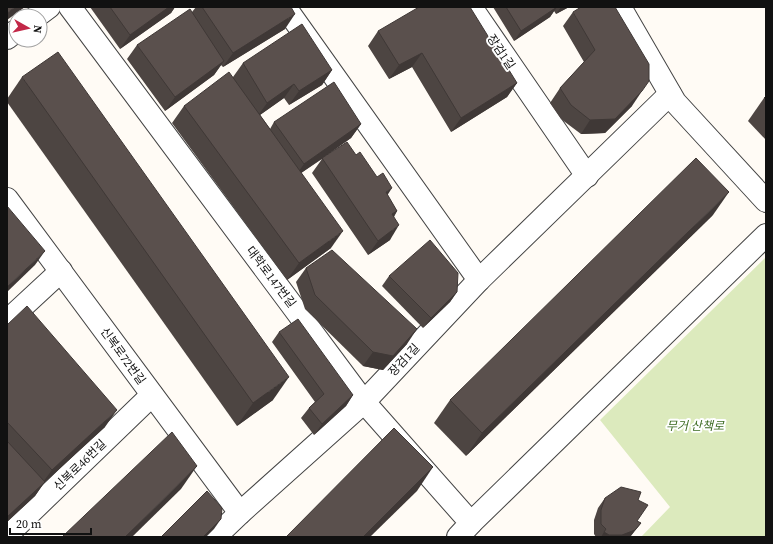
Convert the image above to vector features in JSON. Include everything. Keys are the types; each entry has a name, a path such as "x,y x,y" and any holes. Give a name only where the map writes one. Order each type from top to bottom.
{"street":[{"name":"대학로147번길","path":"70,7 364,402 464,530"},
{"path":"284,7 479,280"},
{"name":"장검1길","path":"471,7 586,176"},
{"path":"620,7 675,102 766,201"},
{"name":"장검1길","path":"215,537 364,402 479,280 670,94"},
{"name":"신복로72번길","path":"7,199 240,513"},
{"path":"464,530 766,235"},
{"path":"7,321 61,271"},
{"name":"신복로46번길","path":"7,535 152,396"}],"green space":[{"name":"무거 산책로","path":"766,257 766,537 641,537 670,507 600,420"}],"building":[{"path":"7,7 15,7 8,8 7,13"},
{"path":"110,7 169,7 130,35"},
{"path":"202,7 291,7 295,14 233,53"},
{"path":"419,7 470,7 517,83 461,118 422,53 399,65 378,31"},
{"path":"506,7 557,7 521,31"},
{"path":"581,7 615,7 649,64 649,81 642,91 615,119 590,120 571,105 560,88 595,50 573,12"},
{"path":"190,9 224,61 175,97 137,45"},
{"path":"302,24 332,70 299,91 294,84 267,103 243,63"},
{"path":"58,52 289,377 253,403 22,77"},
{"path":"229,72 343,231 299,263 184,106"},
{"path":"334,82 361,124 304,164 274,122"},
{"path":"347,142 356,155 360,152 377,177 383,173 392,188 386,192 397,211 392,214 399,225 378,241 322,158"},
{"path":"696,158 729,192 482,433 450,400"},
{"path":"7,206 45,251 7,287"},
{"path":"430,240 458,273 457,292 431,318 389,276"},
{"path":"332,250 417,329 393,356 373,352 315,295 306,268"},
{"path":"27,306 117,410 52,470 7,422 7,325"},
{"path":"298,319 353,395 322,424 309,408 324,394 279,332"},
{"path":"394,428 433,467 363,537 286,537"},
{"path":"172,432 197,466 125,537 62,537"},
{"path":"7,441 45,482 7,517"},
{"path":"621,487 641,492 638,500 648,505 637,521 641,523 635,530 622,535 609,535 604,532 606,529 601,524 601,510 605,498"},
{"path":"207,491 222,508 221,519 203,537 161,537"}]}
